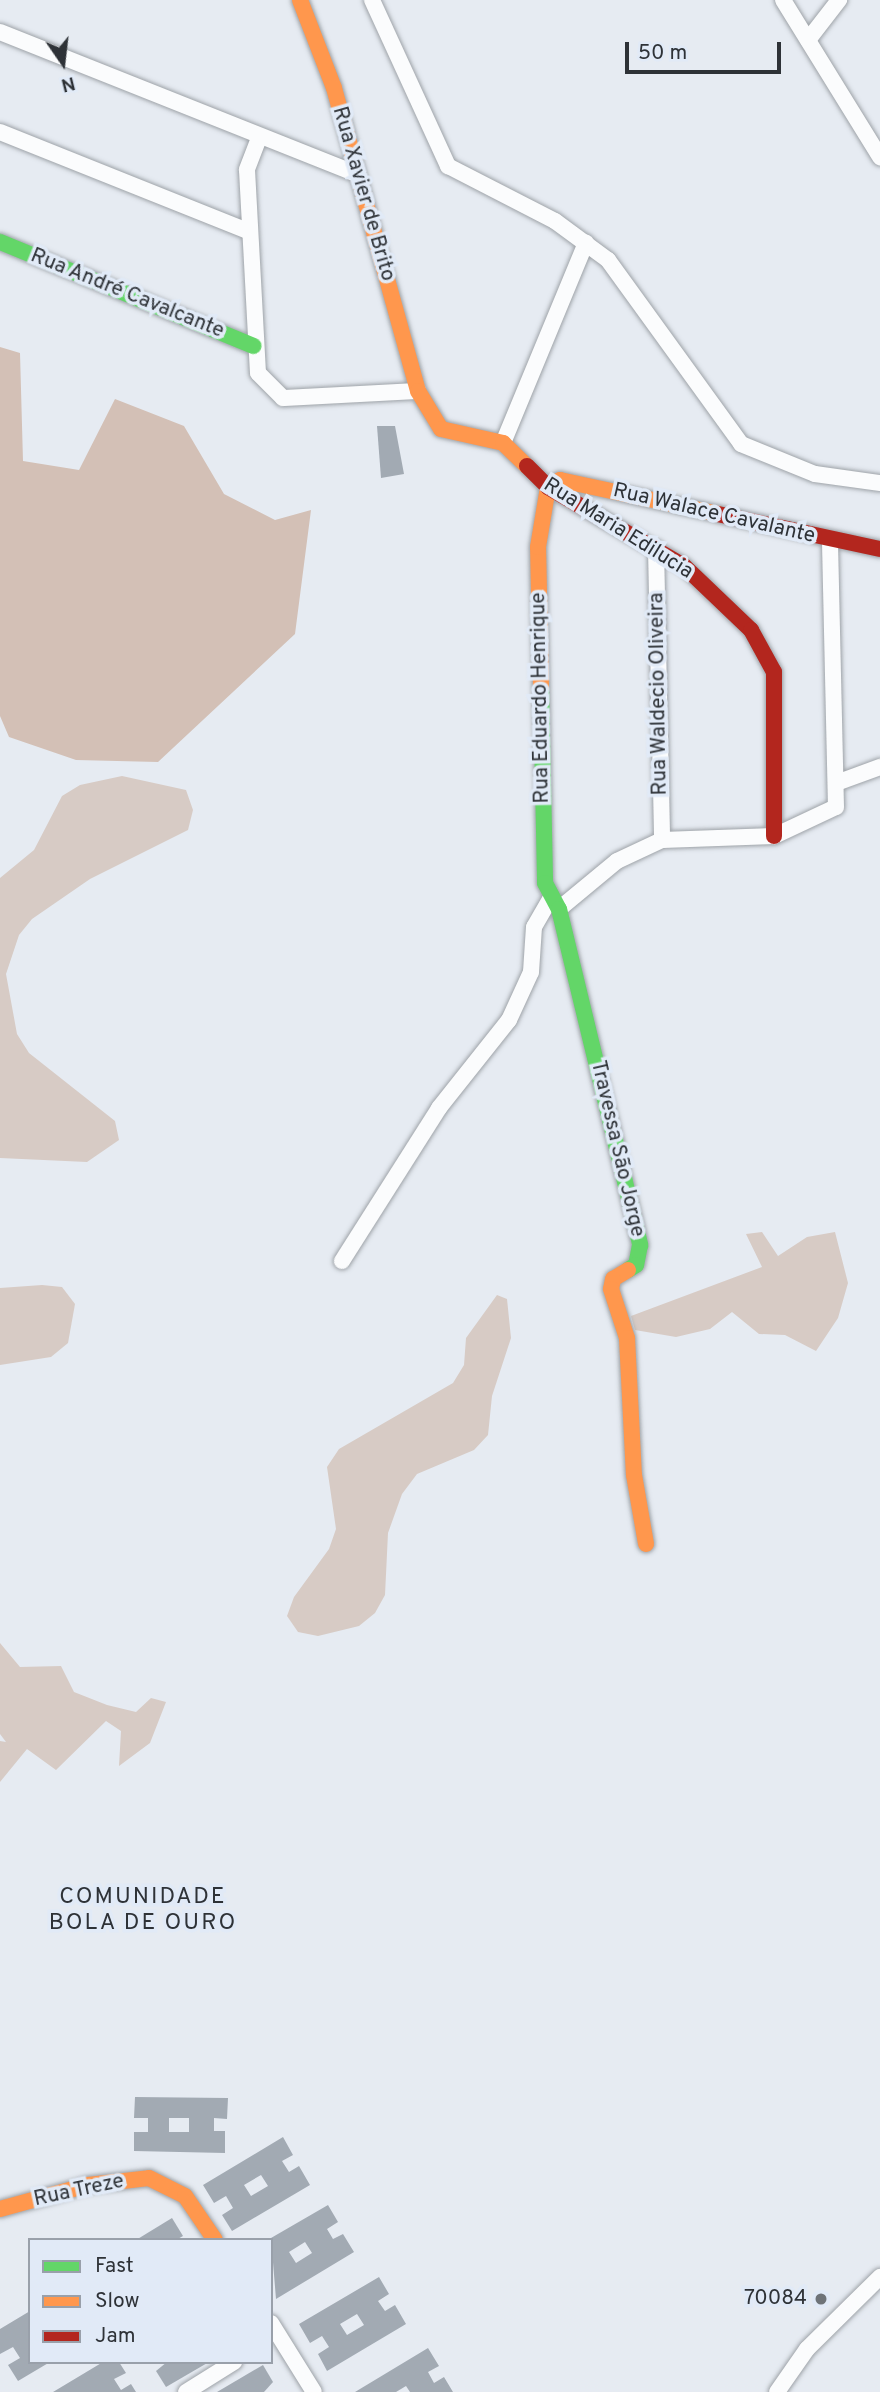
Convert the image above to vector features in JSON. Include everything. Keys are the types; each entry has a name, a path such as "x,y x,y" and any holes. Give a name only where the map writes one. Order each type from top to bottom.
{"street":[{"name":"Rua Xavier de Brito","path":"300,0 357,174 418,391"},
{"path":"372,0 448,166 586,243 618,272 741,444 794,468 880,483"},
{"path":"783,0 880,157"},
{"path":"808,40 839,0"},
{"path":"0,32 259,138 357,174"},
{"path":"0,132 248,230"},
{"path":"259,138 247,170 254,345 258,373 283,398 418,391 442,429 503,443 586,243"},
{"name":"Rua André Cavalcante","path":"0,242 254,345"},
{"name":"Rua Maria Edilucia","path":"503,443 548,486 656,548 751,630 770,660 774,835"},
{"name":"Rua Walace Cavalante","path":"548,486 578,483 880,549"},
{"name":"Rua Eduardo Henrique","path":"548,486 538,547 545,883 555,903"},
{"path":"342,1261 439,1108 509,1020 531,972 534,927 555,903 617,860 662,839 774,835 836,807 839,782 830,540"},
{"name":"Rua Waldecio Oliveira","path":"656,548 662,839"},
{"path":"839,782 880,767"},
{"name":"Travessa São Jorge","path":"555,903 640,1245 636,1265 613,1279 611,1289 627,1338 634,1475 646,1544"},
{"name":"Rua Treze","path":"0,2209 88,2185 149,2178 169,2183 184,2196 214,2238"},
{"path":"777,2392 807,2349 880,2277"},
{"path":"274,2332 314,2392"},
{"path":"186,2392 231,2364"}],"shaded area":[{"path":"0,347 20,353 23,461 79,470 115,399 184,426 224,494 275,520 311,510 295,634 158,762 76,760 9,737 0,716"},
{"path":"122,776 186,790 193,810 188,830 90,879 32,919 19,935 6,974 17,1034 29,1053 115,1121 119,1140 87,1162 0,1158 0,878 34,850 62,796 80,785"},
{"path":"762,1232 778,1256 807,1237 835,1232 848,1283 838,1318 816,1351 785,1335 759,1334 732,1312 710,1329 676,1337 635,1330 631,1316 762,1267 746,1234"},
{"path":"42,1285 62,1287 75,1304 68,1343 51,1357 0,1365 0,1288"},
{"path":"497,1295 507,1299 511,1338 492,1396 488,1435 474,1450 417,1474 402,1494 388,1533 385,1595 375,1613 359,1626 318,1636 298,1632 287,1616 294,1597 329,1549 336,1529 327,1467 339,1449 453,1383 464,1365 466,1338"},
{"path":"0,1643 20,1667 61,1666 74,1692 107,1705 136,1712 151,1698 166,1702 150,1743 119,1766 121,1731 106,1721 56,1770 27,1749 0,1782 0,1741 6,1742 0,1734"}],"building":[{"path":"377,426 395,426 404,474 381,478"},
{"path":"135,2097 228,2098 227,2119 214,2118 214,2131 225,2131 225,2153 134,2151 134,2132 148,2132 148,2118 134,2118","holes":["169,2118 189,2118 189,2132 169,2132"]},
{"path":"283,2137 293,2155 282,2161 289,2172 299,2166 310,2185 232,2231 222,2215 233,2208 226,2196 214,2203 203,2185","holes":["261,2175 268,2186 251,2196 244,2185"]},
{"path":"328,2205 338,2222 327,2229 333,2239 343,2234 354,2252 276,2299 271,2238","holes":["305,2242 312,2253 296,2263 289,2252"]},
{"path":"172,2218 183,2236 180,2238 139,2238"},
{"path":"379,2277 389,2294 378,2301 385,2311 395,2305 406,2324 327,2371 318,2354 329,2347 322,2336 310,2343 299,2324","holes":["357,2314 364,2325 347,2335 340,2324"]},
{"path":"28,2312 28,2364 47,2364 18,2381 8,2365 20,2358 13,2347 0,2354 0,2329"},
{"path":"428,2348 439,2366 428,2372 434,2383 444,2377 453,2392 410,2392 406,2386 396,2392 355,2392"},
{"path":"100,2364 120,2364 126,2373 114,2379 121,2390 131,2384 136,2392 53,2392"},
{"path":"165,2364 206,2364 166,2387 156,2371"},
{"path":"263,2365 273,2382 264,2392 217,2392"}],"traffic: fast":[{"path":"0,242 254,346"},
{"path":"541,687 545,883 559,909 640,1245 636,1265 628,1270"}],"traffic: slow":[{"path":"300,0 334,88 418,391 441,429 503,443 527,466"},
{"path":"541,687 538,547 548,487 560,480 718,514"},
{"path":"628,1270 613,1279 611,1289 627,1338 634,1475 646,1544"},
{"path":"0,2209 88,2185 149,2178 185,2196 214,2238"}],"traffic: jam":[{"path":"527,466 548,487 684,566 751,630 774,672 774,836"},
{"path":"718,514 880,549"}],"place":[{"name":"70084","path":"821,2299"}],"district":[{"name":"COMUNIDADE BOLA DE OURO","path":"143,1911"}]}
